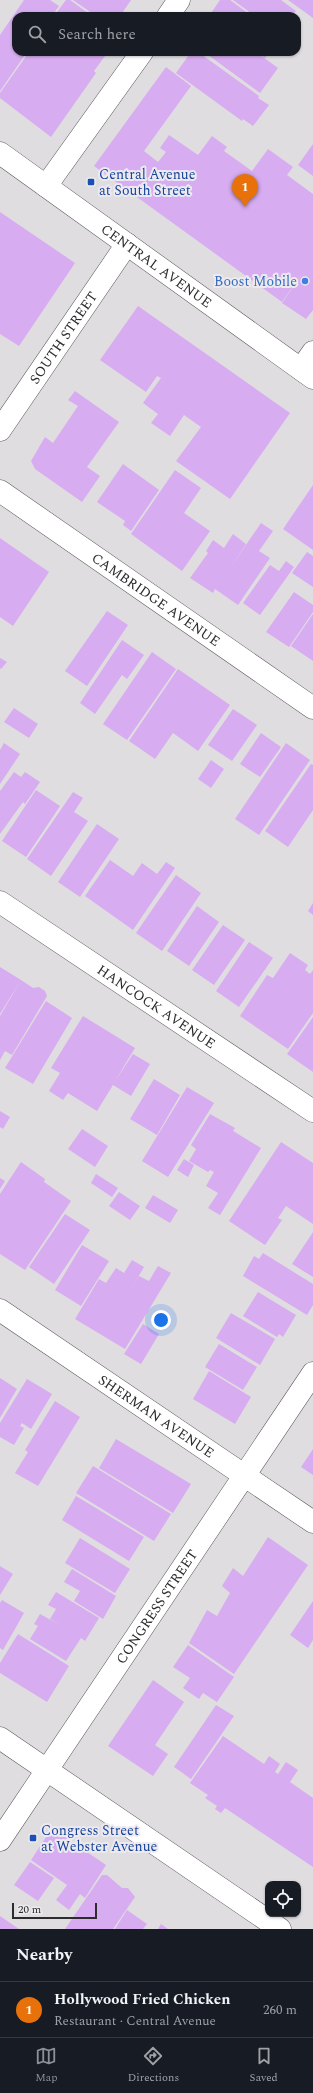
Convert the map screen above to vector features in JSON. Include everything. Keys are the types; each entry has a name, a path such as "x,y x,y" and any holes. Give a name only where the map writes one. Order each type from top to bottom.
{"street":[{"path":"171,12 179,0"},
{"path":"46,186 139,56"},
{"name":"CENTRAL AVENUE","path":"0,153 127,244 309,366"},
{"name":"SOUTH STREET","path":"0,430 127,244"},
{"name":"CAMBRIDGE AVENUE","path":"0,491 313,708"},
{"name":"HANCOCK AVENUE","path":"0,902 313,1111"},
{"name":"SHERMAN AVENUE","path":"0,1310 313,1522"},
{"name":"CONGRESS STREET","path":"0,1840 48,1771 313,1373"},
{"path":"0,1738 280,1929"}],"building":[{"path":"24,0 50,0 59,6 55,12 16,12"},
{"path":"66,0 70,0 86,12 57,12"},
{"path":"73,0 131,0 123,12 90,12"},
{"path":"220,0 230,0 246,12 212,12"},
{"path":"233,0 281,0 296,11 295,12 250,12"},
{"path":"288,0 313,0 313,18"},
{"path":"12,18 12,56 24,56 0,91 0,35"},
{"path":"26,56 105,56 94,71 96,73 51,137 0,98 0,93"},
{"path":"188,56 204,56 259,96 258,98 269,105 253,126 243,119 242,121 176,73"},
{"path":"209,56 262,56 278,68 260,93"},
{"path":"166,67 191,86 144,151 158,162 166,152 160,148 169,135 198,155 212,136 227,147 224,151 252,171 268,149 293,167 287,175 313,194 313,310 306,319 282,303 307,267 282,302 94,166"},
{"path":"313,144 313,176 298,165"},
{"path":"0,212 75,263 19,346 0,334"},
{"path":"138,306 290,413 230,499 176,461 201,427 184,415 170,436 151,423 158,414 143,403 161,378 157,376 146,392 100,360"},
{"path":"75,391 119,422 87,467 100,476 82,502 35,469 31,461 45,437 53,443 78,406 68,400"},
{"path":"123,464 159,490 131,531 123,525 125,521 97,502"},
{"path":"175,470 201,488 184,513 210,531 182,571 131,534"},
{"path":"313,485 313,550 283,529"},
{"path":"261,523 273,531 259,551 270,558 238,605 215,589 213,593 190,578 208,553 206,551 213,540 224,548 233,534 246,544 228,571"},
{"path":"0,538 49,572 13,626 0,617"},
{"path":"307,552 313,556 313,587 292,573"},
{"path":"286,561 294,567 260,615 243,603 270,565 279,571"},
{"path":"294,592 313,605 313,612 289,647 266,632"},
{"path":"107,611 128,625 87,686 65,671"},
{"path":"313,614 313,661 291,646"},
{"path":"122,640 144,655 127,679 122,675 95,714 80,703"},
{"path":"152,652 176,669 127,740 103,724"},
{"path":"0,658 7,662 1,669 0,668"},
{"path":"178,669 230,705 198,751 173,733 155,759 129,741"},
{"path":"14,708 38,724 29,738 4,722"},
{"path":"233,709 257,725 232,761 208,745"},
{"path":"261,733 281,747 260,777 240,764"},
{"path":"4,743 20,754 0,784 0,750"},
{"path":"286,743 310,760 259,835 235,819"},
{"path":"211,760 224,769 211,788 198,779"},
{"path":"311,764 313,765 313,810 288,847 265,831"},
{"path":"14,772 21,777 25,772 40,782 25,804 23,802 0,834 0,791"},
{"path":"36,790 60,806 26,857 2,841"},
{"path":"73,792 83,798 74,812 88,821 51,876 27,859"},
{"path":"97,824 119,839 80,897 58,882"},
{"path":"110,860 133,876 142,863 157,874 166,862 175,868 133,930 85,896"},
{"path":"176,875 201,893 162,951 136,933"},
{"path":"313,903 313,915 308,911"},
{"path":"197,906 219,922 189,966 167,951"},
{"path":"223,925 245,940 214,985 192,970"},
{"path":"249,942 273,958 239,1007 216,991"},
{"path":"290,953 308,965 305,970 310,974 313,970 313,1013 288,1049 240,1016 267,975 273,978"},
{"path":"0,967 21,980 0,1014"},
{"path":"21,980 33,988 39,987 45,991 47,996 12,1055 5,1051 0,1060 0,1016"},
{"path":"46,1001 72,1018 33,1084 5,1068"},
{"path":"83,1016 135,1048 115,1081 133,1054 150,1064 131,1096 113,1085 97,1111 68,1093 63,1100 49,1091 60,1073 51,1068"},
{"path":"313,1017 313,1072 287,1054"},
{"path":"154,1079 180,1095 157,1135 130,1119"},
{"path":"187,1087 214,1103 168,1177 142,1161"},
{"path":"0,1111 10,1117 3,1129 0,1127"},
{"path":"210,1114 235,1128 233,1131 261,1148 220,1215 208,1208 218,1193 206,1186 214,1172 210,1170 208,1172 189,1161 196,1149 191,1145"},
{"path":"82,1129 108,1146 95,1167 68,1149"},
{"path":"281,1142 313,1163 313,1224 286,1206 278,1218 282,1220 265,1245 229,1221"},
{"path":"184,1159 194,1165 188,1177 177,1170"},
{"path":"21,1162 45,1179 44,1182 71,1201 25,1270 0,1254 0,1194"},
{"path":"96,1174 118,1188 112,1197 91,1183"},
{"path":"0,1178 5,1181 0,1189"},
{"path":"119,1192 140,1206 130,1220 109,1206"},
{"path":"153,1195 178,1210 170,1223 145,1208"},
{"path":"65,1214 90,1230 54,1284 29,1267"},
{"path":"313,1232 313,1277 292,1264"},
{"path":"82,1245 109,1261 81,1306 55,1290"},
{"path":"263,1253 313,1284 313,1305 307,1315 243,1276 254,1256 259,1259"},
{"path":"132,1260 144,1267 126,1298 139,1276 149,1281 158,1266 171,1273 125,1349 75,1319 99,1279 106,1283 116,1268 124,1273"},
{"path":"258,1292 296,1315 283,1337 279,1334 277,1337 243,1316"},
{"path":"231,1313 275,1339 260,1365 216,1338"},
{"path":"143,1324 159,1334 141,1364 124,1354"},
{"path":"219,1344 257,1367 243,1390 205,1367"},
{"path":"209,1371 251,1397 235,1424 193,1399"},
{"path":"0,1378 17,1389 0,1418"},
{"path":"27,1379 52,1394 31,1429 22,1423 20,1426 24,1428 14,1445 0,1437 0,1423"},
{"path":"55,1401 80,1417 38,1486 15,1473 28,1452 25,1450"},
{"path":"116,1439 191,1484 173,1513 99,1468"},
{"path":"313,1449 313,1475 301,1467"},
{"path":"93,1466 171,1514 154,1541 76,1493"},
{"path":"76,1496 144,1537 129,1561 62,1520"},
{"path":"268,1537 308,1565 234,1674 189,1643 207,1610 217,1616 230,1593 222,1586 233,1568 243,1576"},
{"path":"80,1538 130,1569 115,1593 65,1563"},
{"path":"0,1566 13,1574 0,1595"},
{"path":"72,1569 116,1596 103,1619 74,1601 80,1591 64,1582"},
{"path":"56,1592 99,1618 85,1641 81,1638 66,1661 30,1639 38,1626 34,1624 40,1614 62,1626 50,1619 56,1609 48,1605"},
{"path":"2,1600 24,1613 3,1650 0,1648 0,1603"},
{"path":"313,1601 313,1640 308,1648 290,1635"},
{"path":"18,1634 69,1666 47,1702 0,1673 0,1663"},
{"path":"188,1645 234,1677 217,1702 203,1693 199,1699 183,1688 190,1678 173,1667"},
{"path":"153,1680 184,1702 155,1745 168,1754 153,1776 108,1746"},
{"path":"216,1705 234,1716 191,1779 174,1767"},
{"path":"223,1736 264,1764 269,1756 280,1764 275,1772 278,1774 286,1762 298,1770 290,1782 313,1798 313,1867 225,1808 221,1813 215,1809 217,1806 205,1798 208,1795 190,1783"},
{"path":"52,1828 106,1865 85,1898 80,1894 69,1910 56,1900 67,1885 31,1860"},
{"path":"30,1862 54,1878 38,1901 14,1885"},
{"path":"102,1875 107,1875 122,1888 128,1888 135,1897 113,1929 65,1929"},
{"path":"127,1910 147,1924 143,1929 115,1929"},
{"path":"0,1916 19,1929 0,1929"},
{"path":"161,1924 168,1929 158,1929"}],"place":[{"name":"Central Avenue at South Street","path":"91,182"},
{"name":"Hollywood Fried Chicken","path":"245,207"},
{"name":"Boost Mobile","path":"305,281"},
{"name":"Congress Street at Webster Avenue","path":"33,1838"}]}
